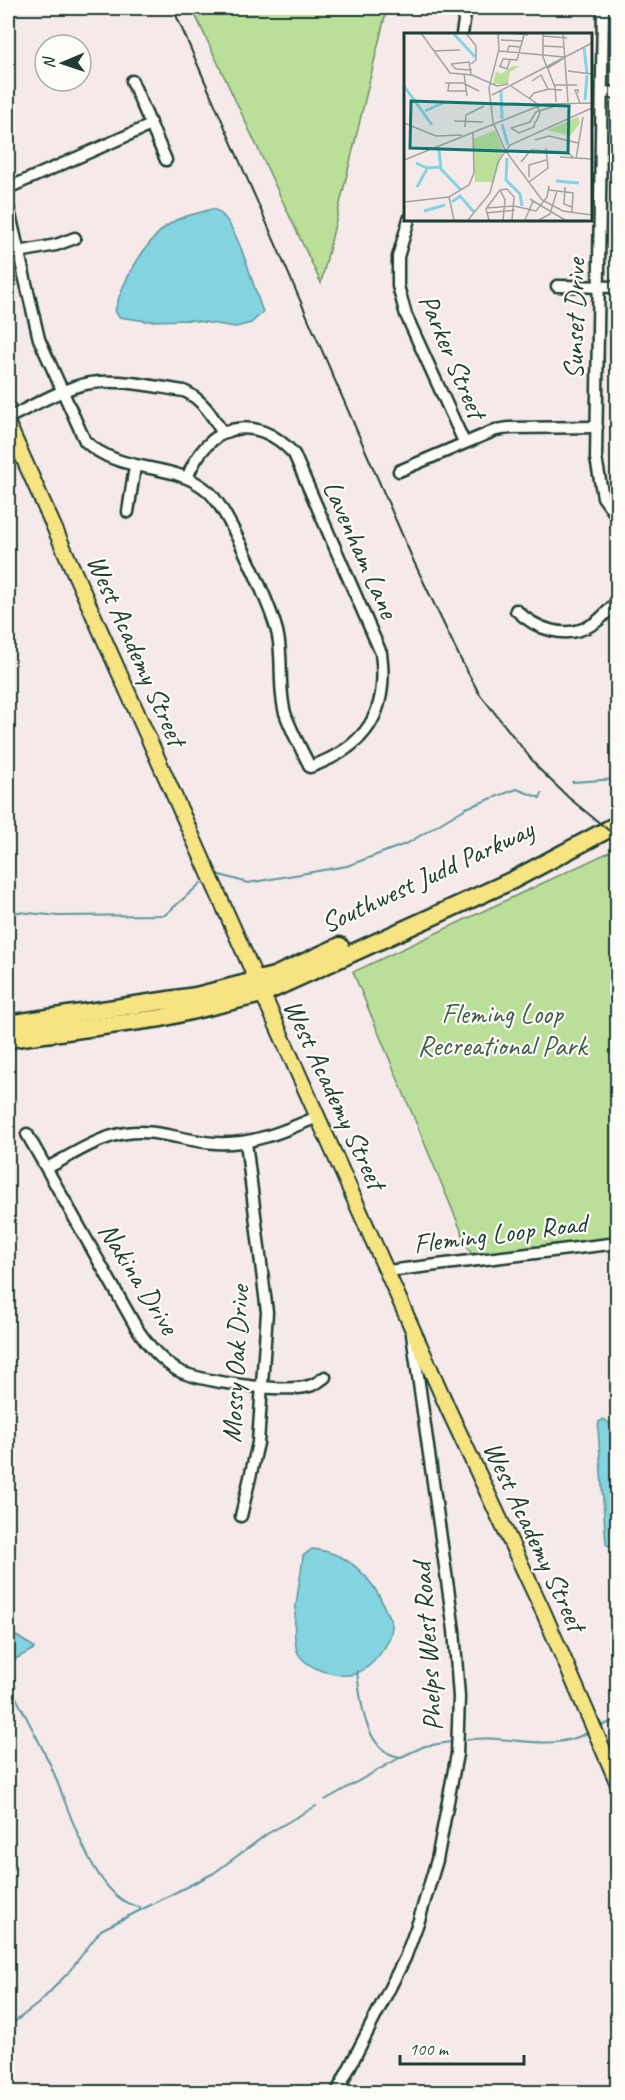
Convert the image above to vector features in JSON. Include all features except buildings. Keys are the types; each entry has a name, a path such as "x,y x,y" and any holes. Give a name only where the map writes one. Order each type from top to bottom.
{"highway":[{"name":"Southwest Judd Parkway","path":"259,988 618,815"},
{"name":"Southwest Judd Parkway","path":"259,988 513,880 618,824"},
{"path":"8,1024 259,988"},
{"path":"8,1039 161,1018 259,988"}],"main road":[{"name":"West Academy Street","path":"8,424 317,1117 543,1611 618,1784"}],"street":[{"path":"462,33 466,8"},
{"name":"Sunset Drive","path":"603,8 597,427 599,482 603,497 618,518"},
{"path":"132,81 166,160"},
{"path":"602,92 618,93"},
{"path":"8,188 151,125"},
{"path":"8,206 39,339 63,393 86,441 98,453 135,466 187,478 198,454 222,432 201,403 184,391 98,382 63,393 8,418"},
{"name":"Parker Street","path":"409,220 398,257 398,286 406,315 464,442"},
{"path":"19,252 56,245 75,238"},
{"path":"557,286 618,287"},
{"path":"399,471 464,442 509,428 597,427"},
{"name":"Lavenham Lane","path":"187,478 208,491 226,514 272,617 279,642 285,714 310,767 347,751 371,725 382,691 384,674 381,653 294,454 282,442 266,432 238,428 222,432"},
{"path":"128,512 135,466"},
{"path":"516,610 531,623 552,632 573,632 593,624 618,601"},
{"path":"47,1168 111,1136 129,1132 148,1132 217,1143 246,1142 268,1137 317,1117"},
{"name":"Nakina Drive","path":"27,1134 119,1299 151,1349 178,1370 198,1378 263,1386 309,1387 325,1377"},
{"name":"Mossy Oak Drive","path":"241,1516 258,1443 267,1312 246,1142"},
{"name":"Fleming Loop Road","path":"388,1271 618,1243"},
{"name":"Phelps West Road","path":"337,2092 405,1958 419,1920 437,1860 457,1754 459,1697 453,1619 410,1322"}],"green space":[{"path":"192,8 387,8 321,283"},
{"name":"Fleming Loop Recreational Park","path":"609,852 617,858 617,1248 473,1259 353,972"}],"water":[{"path":"212,209 221,213 236,237 263,312 251,323 236,327 190,320 146,321 119,317 115,311 118,299 146,247 176,220"},
{"path":"604,1419 618,1430 617,1544 609,1546 606,1544 598,1428 599,1422"},
{"path":"312,1549 336,1555 357,1568 380,1597 391,1622 391,1633 384,1648 373,1662 354,1674 342,1675 322,1671 306,1662 297,1651 295,1613 303,1556"},
{"path":"8,1631 34,1649 8,1663"}],"waterway":[{"path":"572,782 618,779"},
{"path":"220,875 248,883 347,866 408,843 466,808 517,789 540,798 542,793"},
{"path":"8,911 59,916 165,915 201,883"},
{"path":"357,1671 363,1710 372,1736 389,1754 401,1757"},
{"path":"8,1682 50,1764 84,1848 95,1869 109,1888 123,1901 140,1907"},
{"path":"601,1726 618,1719"},
{"path":"465,1740 496,1739 542,1743 572,1739 587,1733"},
{"path":"325,1800 401,1757 425,1746 451,1742"},
{"path":"8,2027 39,2003 68,1973 101,1930 214,1873 267,1834 316,1806"}],"railway":[{"path":"173,8 414,562 461,660 479,693 539,769 569,798 618,838"}]}
